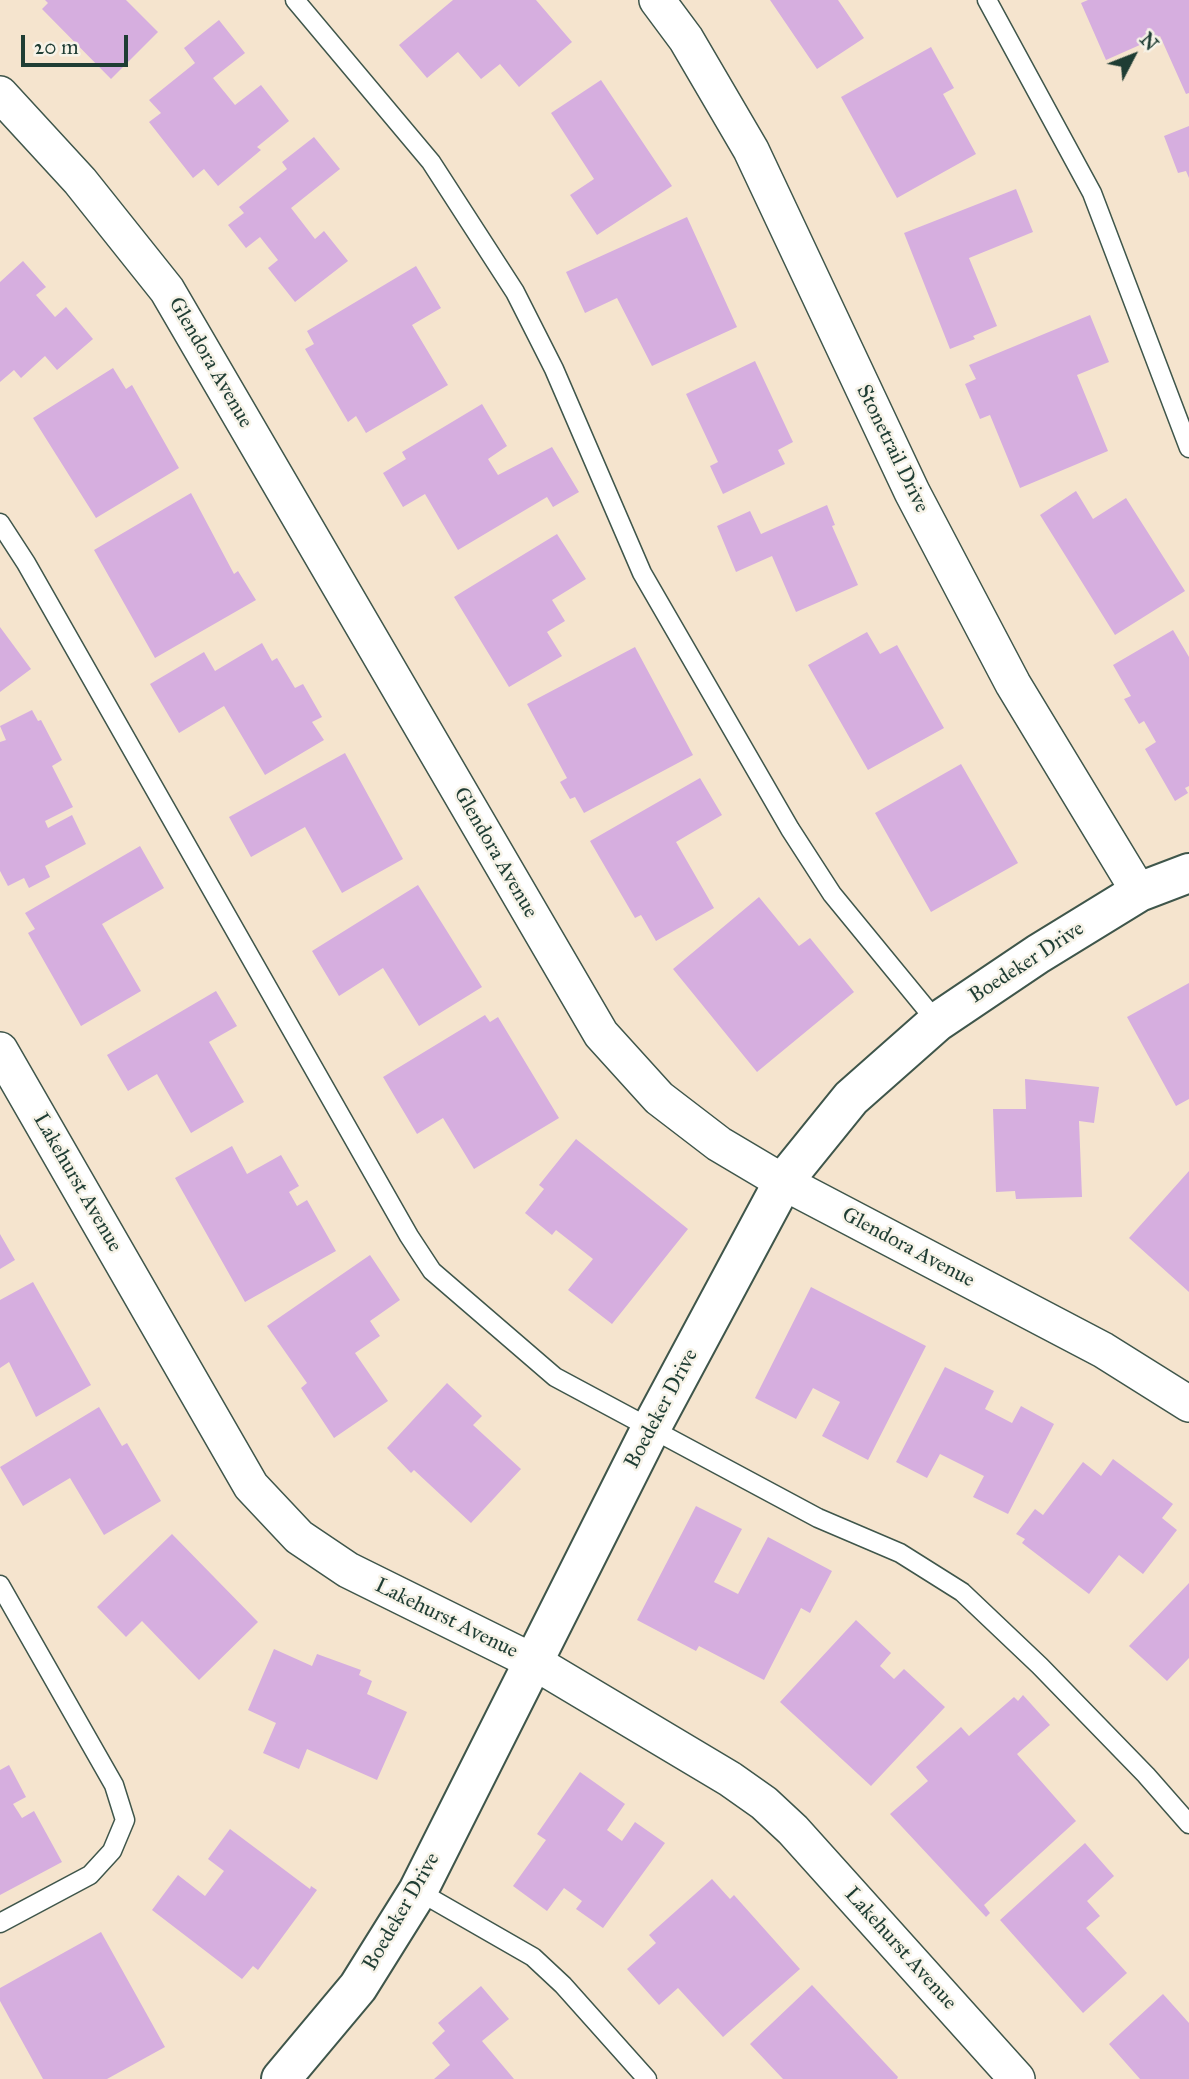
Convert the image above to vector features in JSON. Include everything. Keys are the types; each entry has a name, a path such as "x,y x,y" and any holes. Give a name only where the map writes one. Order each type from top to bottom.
{"street":[{"name":"Stonetrail Drive","path":"657,0 686,39 751,150 912,492 1013,684 1139,892"},
{"name":"Glendora Avenue","path":"0,94 80,181 167,290 601,1034 659,1098 719,1144 783,1182 1102,1350 1189,1404"},
{"name":"Boedeker Drive","path":"281,2079 358,1987 418,1891 650,1430 783,1182 851,1098 937,1022 1038,954 1139,892 1189,873"},
{"name":"Lakehurst Avenue","path":"0,1049 251,1486 299,1537 348,1570 534,1662 764,1802 793,1830 1017,2079"}],"lane":[{"path":"295,0 431,162 515,292 554,369 648,585 790,829 832,894 937,1022"},
{"path":"987,0 1092,193 1189,448"},
{"path":"0,523 26,563 432,1272 555,1377 818,1518 900,1553 962,1592 1050,1676 1146,1774 1189,1824"},
{"path":"0,1585 114,1785 125,1820 112,1851 90,1875 0,1923"},
{"path":"418,1891 533,1957 563,1985 647,2079"}],"building":[{"path":"45,0 126,0 158,32 111,79 42,9 48,3"},
{"path":"453,0 536,0 572,42 519,87 500,64 481,79 458,52 427,78 399,45"},
{"path":"770,0 838,0 864,38 817,69"},
{"path":"1088,0 1189,0 1189,93 1186,94 1160,36 1106,60 1081,3"},
{"path":"219,20 245,53 213,78 235,105 261,85 289,121 257,147 261,150 218,186 204,169 193,178 149,122 161,113 149,100 195,63 184,48"},
{"path":"931,47 954,88 943,94 976,154 897,198 841,97"},
{"path":"601,80 672,186 597,235 570,195 594,179 551,113"},
{"path":"1189,126 1189,178 1186,171 1178,173 1164,136"},
{"path":"314,137 340,169 291,208 315,239 324,231 348,261 295,302 268,268 278,260 260,237 246,248 228,225 244,213 239,207 287,169 282,162"},
{"path":"1016,189 1033,232 969,258 997,326 950,349 904,233"},
{"path":"687,217 737,327 652,366 617,298 585,313 566,272"},
{"path":"23,261 46,287 36,295 55,317 66,307 93,339 57,370 45,356 21,378 14,370 0,382 0,282"},
{"path":"416,266 441,308 412,325 448,385 366,433 356,416 348,422 305,349 314,344 307,331"},
{"path":"1090,315 1109,362 1077,375 1108,451 1020,488 990,415 980,419 965,384 976,379 969,365"},
{"path":"755,361 793,442 778,450 785,464 723,494 710,466 718,462 686,394"},
{"path":"113,368 126,389 132,385 179,468 96,518 33,418"},
{"path":"482,404 507,446 488,459 498,475 552,447 579,492 553,507 547,497 458,550 425,494 403,507 383,473 406,459 402,452"},
{"path":"1076,491 1093,519 1126,498 1185,591 1115,635 1040,515"},
{"path":"191,493 234,574 238,571 256,600 155,658 94,550"},
{"path":"827,505 835,525 832,526 858,585 796,612 772,556 736,572 717,526 750,511 761,534"},
{"path":"557,534 586,579 552,600 565,621 547,632 562,656 509,687 454,597"},
{"path":"0,627 31,669 0,692"},
{"path":"1173,630 1189,657 1189,786 1185,788 1188,793 1175,801 1145,749 1156,742 1144,721 1139,724 1124,699 1131,696 1113,665"},
{"path":"867,632 880,654 897,645 944,728 868,770 808,665"},
{"path":"262,643 272,661 277,658 295,688 303,684 322,717 312,722 324,740 265,775 224,706 179,733 150,684 204,652 215,671"},
{"path":"635,647 693,755 584,813 575,797 570,799 560,782 567,778 527,704"},
{"path":"32,710 38,721 41,720 62,760 52,766 73,807 45,821 48,828 72,815 86,844 45,866 50,877 29,888 24,878 8,886 0,871 0,742 6,740 0,726"},
{"path":"345,753 403,859 342,893 305,827 251,857 229,817"},
{"path":"961,764 1018,863 931,912 875,813"},
{"path":"700,778 722,815 676,842 714,908 656,941 641,915 635,918 590,841"},
{"path":"140,846 164,888 102,924 141,991 81,1026 28,933 35,929 25,913"},
{"path":"418,885 482,987 419,1026 383,968 339,996 312,951"},
{"path":"759,897 799,946 810,938 854,992 757,1072 673,969"},
{"path":"1189,983 1189,1099 1176,1106 1127,1017"},
{"path":"216,991 237,1026 209,1042 244,1102 191,1133 157,1074 128,1091 107,1055"},
{"path":"485,1015 490,1022 498,1017 559,1118 474,1169 443,1118 417,1134 383,1077"},
{"path":"1025,1079 1099,1087 1094,1123 1079,1121 1082,1197 1016,1199 1015,1191 996,1192 993,1109 1026,1109"},
{"path":"576,1139 688,1229 612,1324 568,1290 593,1259 556,1230 552,1235 525,1213 544,1189 539,1185"},
{"path":"232,1146 247,1174 281,1155 299,1186 289,1192 297,1206 307,1200 336,1251 245,1302 175,1178"},
{"path":"1189,1171 1189,1292 1129,1238"},
{"path":"0,1234 15,1260 0,1269"},
{"path":"370,1255 400,1300 370,1321 380,1336 355,1353 388,1401 334,1438 301,1388 307,1383 267,1326"},
{"path":"33,1282 91,1385 36,1417 9,1362 0,1368 0,1300"},
{"path":"811,1287 926,1346 868,1460 822,1436 840,1402 813,1388 796,1419 755,1398"},
{"path":"945,1367 994,1391 985,1409 1012,1423 1021,1406 1054,1424 1008,1514 973,1497 984,1476 940,1454 927,1478 896,1462"},
{"path":"447,1383 482,1416 473,1425 521,1469 471,1523 414,1470 411,1473 387,1448"},
{"path":"99,1407 122,1446 127,1443 161,1501 104,1535 70,1478 23,1506 0,1467"},
{"path":"1113,1459 1173,1504 1162,1518 1177,1530 1143,1574 1119,1555 1089,1594 1022,1543 1025,1539 1016,1534 1035,1509 1043,1515 1083,1462 1101,1476"},
{"path":"696,1506 742,1529 714,1582 738,1594 768,1537 832,1571 810,1613 801,1608 764,1680 699,1646 696,1651 637,1620"},
{"path":"172,1534 258,1622 199,1680 142,1621 126,1637 97,1607"},
{"path":"1189,1583 1189,1658 1167,1681 1129,1646"},
{"path":"856,1620 891,1653 880,1666 894,1679 904,1669 945,1707 871,1786 780,1702"},
{"path":"274,1649 312,1666 317,1654 361,1670 359,1675 372,1681 367,1694 407,1712 377,1780 307,1749 299,1769 263,1753 276,1723 248,1710"},
{"path":"1023,1695 1050,1725 1017,1754 1076,1821 984,1905 990,1913 986,1917 890,1814 928,1781 916,1767 961,1727 969,1736 1014,1697 1018,1701"},
{"path":"9,1765 26,1797 13,1804 22,1818 34,1811 62,1862 0,1895 0,1770"},
{"path":"580,1772 625,1804 607,1830 622,1841 635,1822 665,1843 603,1928 576,1909 582,1901 564,1888 547,1911 513,1886 546,1840 537,1834"},
{"path":"230,1829 310,1889 311,1886 317,1890 258,1970 253,1966 242,1979 152,1910 178,1875 205,1896 224,1871 208,1859"},
{"path":"1085,1843 1114,1876 1087,1901 1100,1916 1086,1928 1127,1973 1083,2013 1000,1920"},
{"path":"712,1879 730,1899 734,1895 800,1969 723,2037 678,1988 659,2005 627,1969 656,1943 649,1935"},
{"path":"101,1932 165,2047 107,2079 43,2079 0,2001 0,1988"},
{"path":"812,1985 897,2079 783,2079 750,2044"},
{"path":"481,1986 509,2019 482,2041 514,2079 434,2079 450,2065 432,2043 445,2031 438,2023"},
{"path":"1163,1994 1189,2023 1189,2079 1140,2079 1109,2044"}]}
